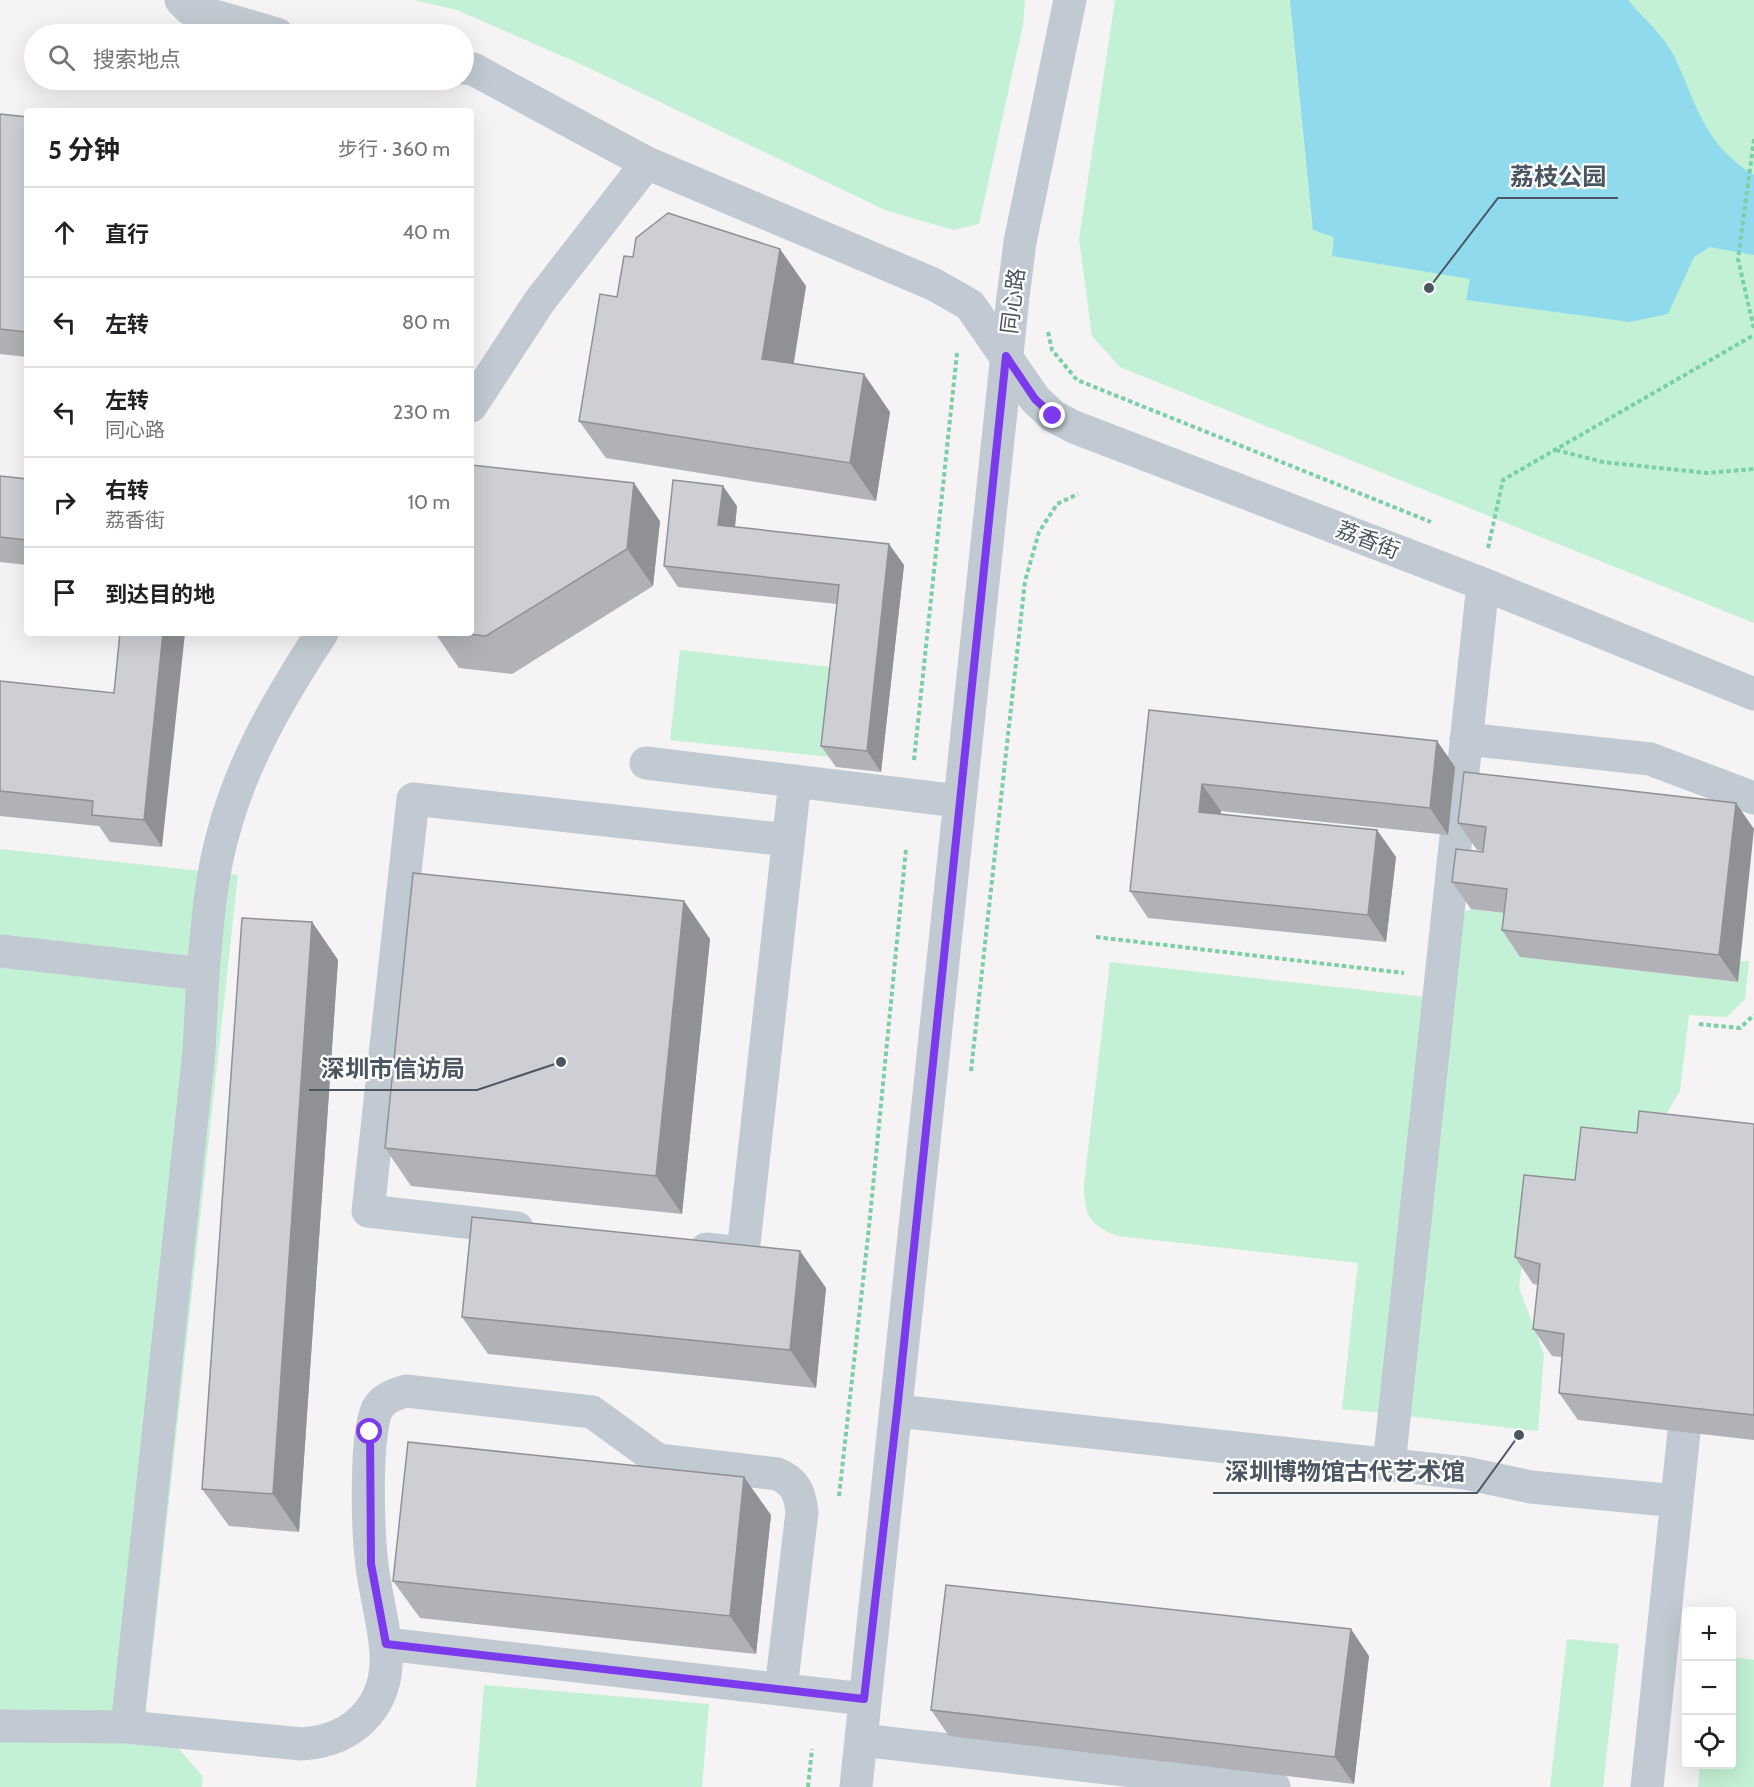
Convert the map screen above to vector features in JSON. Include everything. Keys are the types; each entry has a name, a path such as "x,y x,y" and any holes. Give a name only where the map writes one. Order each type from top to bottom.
{"street":[{"path":"182,0 190,9 242,24"},
{"name":"同心路","path":"856,1787 1006,356 1020,242 1070,0"},
{"name":"荔香街","path":"474,70 647,163 933,284 970,305 1035,399 1053,416 1074,427 1483,584 1754,694"},
{"path":"474,401 539,302 647,163"},
{"path":"1389,1465 1483,584"},
{"path":"127,1726 199,1051 210,902 221,839 239,782 280,696 320,636"},
{"path":"1466,739 1650,759 1754,798"},
{"path":"646,763 958,801"},
{"path":"673,1245 743,1253 795,781"},
{"path":"544,1231 368,1211 413,799 788,840"},
{"path":"0,951 203,975"},
{"path":"0,1726 127,1726 270,1742 325,1742 346,1733 367,1716 383,1685 386,1644 370,1542 370,1432 380,1405 392,1395 406,1392 592,1412 658,1460 777,1474 787,1478 796,1487 802,1512 781,1689"},
{"path":"897,1411 1465,1473 1532,1487 1677,1501"},
{"path":"1647,1787 1684,1432"},
{"path":"386,1644 864,1699"},
{"path":"861,1740 1274,1787"}],"path":[{"path":"1754,139 1750,155 1738,259 1754,329"},
{"path":"1047,328 1052,350 1077,380 1433,522"},
{"path":"1483,584 1503,480 1754,335"},
{"path":"914,760 957,352"},
{"path":"1555,450 1603,462 1707,473 1754,469"},
{"path":"970,1079 1025,581 1039,532 1057,504 1078,494"},
{"path":"1478,540 1489,544"},
{"path":"837,1508 869,1227 906,849"},
{"path":"1096,937 1441,977"},
{"path":"1699,1024 1740,1028 1754,1015"},
{"path":"808,1787 812,1749"}],"green space":[{"path":"414,0 1025,0 1023,25 979,224 953,230 885,210 587,67 457,10"},
{"path":"1115,0 1754,0 1754,623 1120,367 1092,336 1079,239"},
{"path":"680,650 840,668 830,757 670,740"},
{"path":"0,849 238,875 146,1710 203,1777 202,1787 0,1787"},
{"path":"1471,909 1525,916 1521,957 1737,982 1740,961 1749,961 1745,999 1727,1017 1689,1015 1680,1091 1645,1148 1582,1180 1532,1176 1519,1288 1544,1354 1538,1431 1407,1416 1457,916"},
{"path":"1110,962 1427,997 1381,1413 1342,1409 1358,1263 1118,1236 1100,1228 1090,1218 1085,1204 1084,1184"},
{"path":"1567,1639 1619,1644 1603,1787 1550,1787"},
{"path":"1736,1658 1754,1660 1754,1787 1698,1787 1700,1769 1736,1769"},
{"path":"484,1685 709,1704 702,1787 476,1787"}],"water":[{"path":"1290,0 1628,0 1669,47 1703,122 1712,136 1737,163 1754,175 1754,255 1710,247 1694,257 1668,314 1630,322 1466,300 1470,279 1332,256 1334,237 1313,230"}],"building":[{"path":"0,114 24,117 24,332 0,329"},
{"path":"668,213 780,249 762,359 864,374 850,463 579,421 600,294 617,297 624,256 633,257 636,238"},
{"path":"474,465 634,483 627,549 486,636 474,635"},
{"path":"0,476 24,479 24,540 0,537"},
{"path":"673,480 723,486 718,525 889,544 867,751 821,746 839,585 664,566"},
{"path":"120,636 163,636 144,820 92,815 93,801 0,791 0,681 114,693"},
{"path":"1149,710 1437,741 1430,808 1202,784 1199,812 1377,830 1368,915 1130,891"},
{"path":"1464,772 1736,803 1719,955 1502,930 1507,889 1452,882 1456,849 1483,852 1486,827 1458,823"},
{"path":"413,873 684,901 656,1176 385,1148"},
{"path":"242,918 312,922 273,1494 202,1489"},
{"path":"1639,1111 1754,1124 1754,1415 1559,1393 1564,1334 1533,1329 1540,1264 1515,1257 1524,1175 1575,1180 1581,1127 1637,1133"},
{"path":"472,1217 800,1251 790,1350 462,1317"},
{"path":"408,1442 744,1477 730,1616 393,1581"},
{"path":"946,1585 1351,1629 1335,1757 931,1710"}],"place":[{"name":"荔枝公园","path":"1429,288"},
{"name":"深圳市信访局","path":"561,1062"},
{"name":"深圳博物馆古代艺术馆","path":"1519,1435"}],"route":[{"path":"370,1432 371,1564 386,1644 864,1699 897,1411 958,801 1006,356 1035,399 1053,416"}]}
